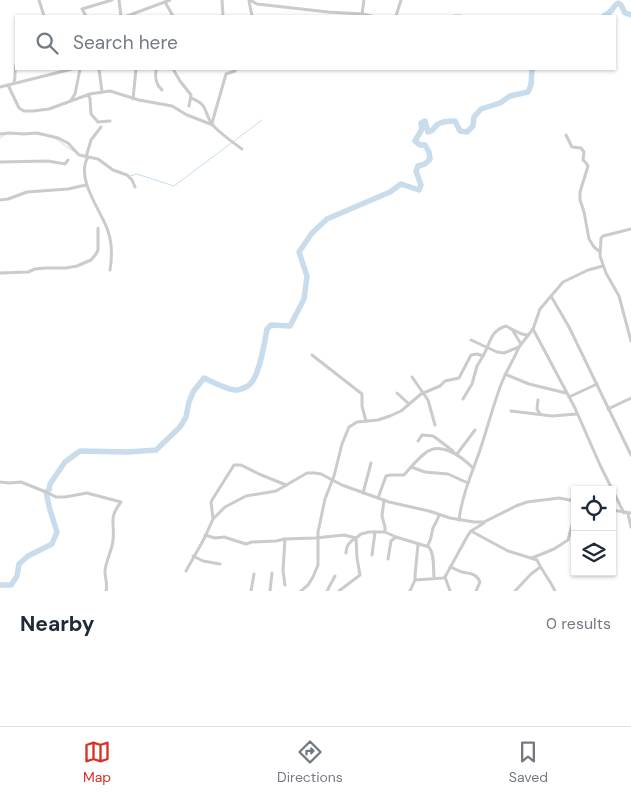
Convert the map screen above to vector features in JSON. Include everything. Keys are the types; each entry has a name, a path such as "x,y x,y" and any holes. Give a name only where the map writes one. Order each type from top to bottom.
{"street":[{"path":"85,15 82,9 112,0"},
{"path":"119,0 121,15"},
{"path":"130,15 170,0"},
{"path":"222,0 223,15"},
{"path":"249,0 257,4 367,15"},
{"path":"249,0 252,15"},
{"path":"362,14 364,0"},
{"path":"396,15 401,0"},
{"path":"41,1 44,15"},
{"path":"165,2 172,15"},
{"path":"14,83 15,70"},
{"path":"0,87 62,70"},
{"path":"71,100 75,94 80,70"},
{"path":"99,70 102,92"},
{"path":"133,99 136,70"},
{"path":"156,70 157,82 162,90"},
{"path":"175,70 180,81 191,95 189,106"},
{"path":"212,124 226,74 235,70"},
{"path":"8,85 19,108 24,111 49,109 71,100 102,92 113,92 133,99 172,106 212,124 242,149"},
{"path":"87,95 90,98 92,117 98,122 110,121"},
{"path":"191,98 204,105 212,124"},
{"path":"101,127 90,142 85,165 86,185 108,231 112,253 110,270"},
{"path":"0,134 37,133 66,142 78,154 98,159 113,170 127,175 135,187"},
{"path":"566,135 572,147 581,148 584,152 583,160 588,166 580,192 580,200 589,240 600,251"},
{"path":"0,162 50,161 65,164 68,160"},
{"path":"0,200 30,191 62,190 86,185"},
{"path":"0,273 28,272 46,268 66,268 91,260 98,250 98,228"},
{"path":"631,229 603,236 601,238 600,251 603,266 619,296 631,341"},
{"path":"459,520 461,502 510,358 533,329 540,309 563,282 588,270 603,266"},
{"path":"551,296 569,327 631,454"},
{"path":"463,399 472,384 477,366 493,333 506,326 524,335 528,335"},
{"path":"533,329 578,414 600,465 628,513 631,527"},
{"path":"513,330 518,339 519,347"},
{"path":"518,339 519,347"},
{"path":"472,340 500,353 519,347"},
{"path":"504,353 510,358"},
{"path":"301,591 308,585 318,565 318,538 325,499 333,480 342,444 348,430 354,423 378,420 401,411 424,392 440,386 448,380 459,378 471,355 477,354 482,356"},
{"path":"312,355 362,394 362,406 366,421"},
{"path":"505,374 529,384 566,393"},
{"path":"412,377 424,392 430,404 435,425"},
{"path":"569,397 597,384"},
{"path":"397,393 408,404"},
{"path":"608,409 631,398"},
{"path":"538,400 537,409 540,414"},
{"path":"511,411 552,416 578,414"},
{"path":"456,454 475,430"},
{"path":"418,441 422,435 433,436 473,468"},
{"path":"378,498 386,476 404,475 423,454 438,449 456,454"},
{"path":"363,493 371,463"},
{"path":"213,519 212,500 234,465 242,465 287,485"},
{"path":"411,467 425,472 448,474 468,483"},
{"path":"186,571 213,519 225,507 246,496 276,491 305,474 311,473 321,474 363,493 384,500 459,520 484,522"},
{"path":"0,482 21,482 56,497 87,493 121,502 113,517 111,552 106,563 106,591"},
{"path":"450,591 445,577 468,535 484,522 527,502 559,498 571,500"},
{"path":"384,500 382,516 385,527 384,532"},
{"path":"427,546 431,540 432,531 439,515"},
{"path":"472,531 508,550 537,560 555,591"},
{"path":"531,558 564,543 568,540 571,531"},
{"path":"372,555 375,532"},
{"path":"346,553 348,545 353,539 364,533 384,532 427,546 432,550 434,578"},
{"path":"205,535 216,538 224,537 246,544 344,535 356,538"},
{"path":"388,558 390,541 396,537"},
{"path":"339,591 360,575 356,538"},
{"path":"285,539 283,571 285,584"},
{"path":"410,591 415,580 418,544"},
{"path":"193,556 204,561 220,564"},
{"path":"450,567 478,577 480,582 476,591"},
{"path":"515,591 531,574 540,568"},
{"path":"270,591 272,573"},
{"path":"251,591 254,574"},
{"path":"327,591 335,576"},
{"path":"415,580 445,577"}],"waterway":[{"path":"606,15 618,3 625,13 631,15"},
{"path":"0,585 11,585 17,576 19,564 28,556 52,544 57,532 46,492 65,462 80,451 128,452 156,450 180,427 186,417 193,392 204,378 234,390 248,386 259,367 267,329 271,325 290,326 304,299 307,276 299,252 312,233 327,219 390,192 401,184 419,190 421,185 416,171 418,166 425,164 430,159 425,145 420,145 415,141 422,129 421,123 425,121 428,132 440,123 455,121 460,131 467,132 473,126 474,117 481,109 500,103 510,96 528,92 531,85 532,70"},
{"path":"130,176 137,174 174,186 262,120"},
{"path":"0,138 6,134"},
{"path":"56,139 73,151"}]}
